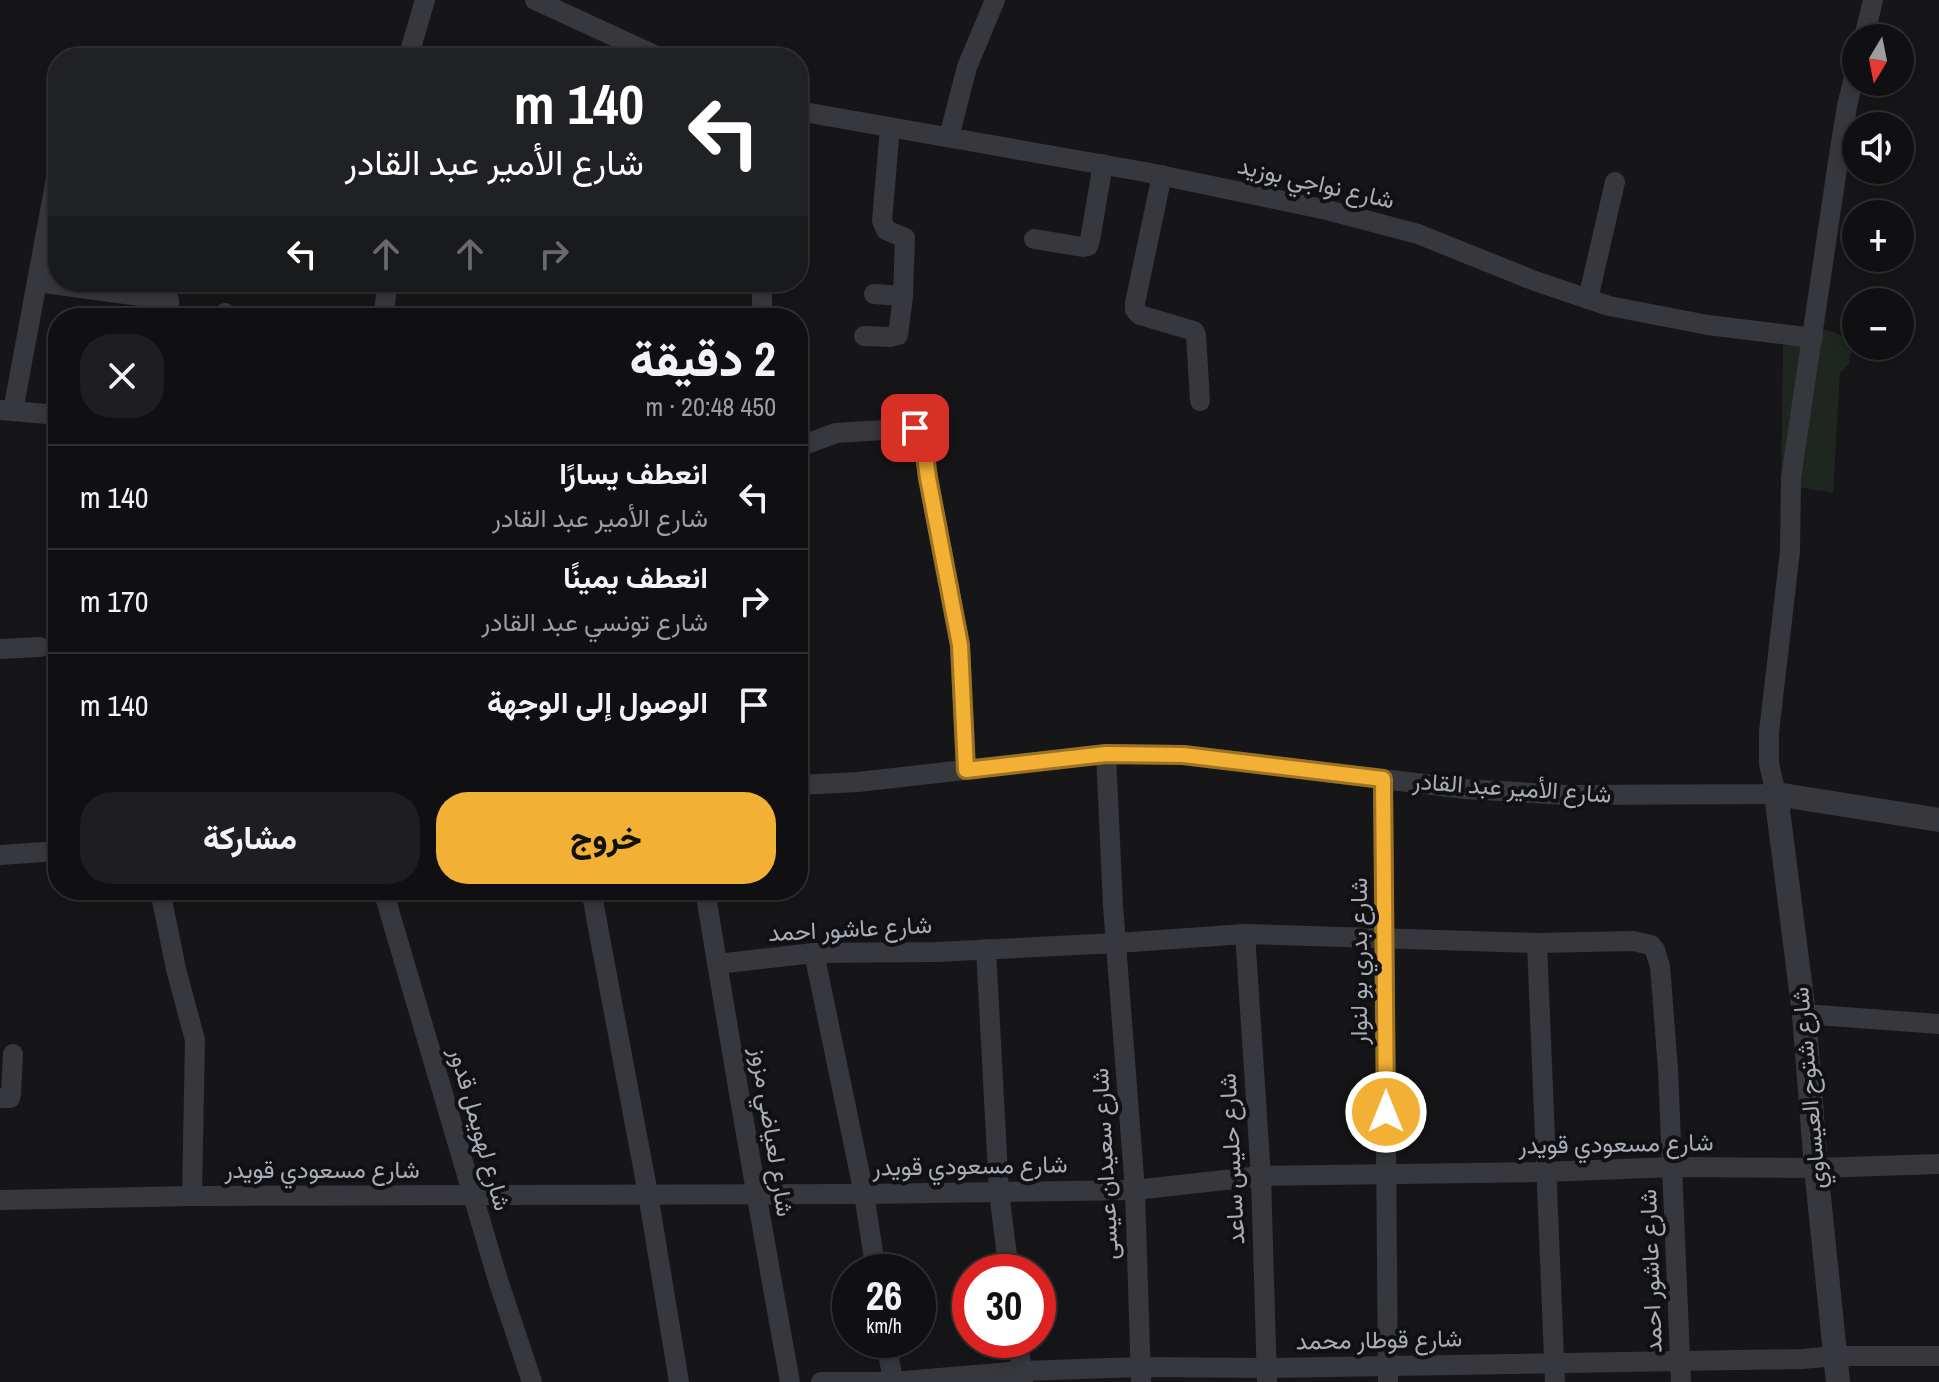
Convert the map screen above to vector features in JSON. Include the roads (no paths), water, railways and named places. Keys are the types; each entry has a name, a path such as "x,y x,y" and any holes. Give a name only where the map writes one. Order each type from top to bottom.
{"street":[{"path":"411,48 425,0"},
{"path":"535,0 639,48"},
{"path":"949,137 967,67 995,0"},
{"path":"1867,24 1873,0"},
{"path":"1776,794 1769,764 1773,691 1790,551 1791,478 1849,96"},
{"name":"شارع نواجي بوزيد","path":"808,113 1162,175 1327,210 1418,234 1535,281 1635,312 1813,338"},
{"path":"864,336 898,335 903,296 905,238 886,230 882,221 890,127"},
{"path":"1034,239 1088,246 1103,164"},
{"path":"1162,175 1135,310 1140,315 1194,331 1200,401"},
{"path":"1588,299 1615,182"},
{"path":"48,222 7,410 48,414"},
{"path":"37,282 48,284"},
{"path":"110,292 169,300 169,308"},
{"path":"874,294 903,296"},
{"path":"808,443 836,433 915,428 922,432 960,645 966,770"},
{"path":"0,649 40,647"},
{"name":"شارع الأمير عبد القادر","path":"808,784 858,782 1106,754 1183,755 1466,789 1566,795 1776,794 1939,820"},
{"name":"شارع سعيدان عيسى","path":"1106,754 1113,906 1135,1190 1140,1375"},
{"name":"شارع بدري بو لنوار","path":"1383,779 1388,1374"},
{"name":"شارع شتوح العيساوي","path":"1776,794 1804,1014 1838,1382"},
{"path":"0,855 48,852"},
{"path":"162,900 195,1040 192,1196"},
{"name":"شارع لهويمل قدور","path":"386,900 472,1195 532,1382"},
{"path":"593,900 648,1194 679,1382"},
{"name":"شارع لعياضي مزوز","path":"707,900 790,1382"},
{"name":"شارع عاشور احمد","path":"717,964 814,953 986,949 1245,934 1537,943 1633,941 1651,945 1660,966 1668,1069 1680,1372"},
{"name":"شارع حليس ساعد","path":"1245,934 1261,1176 1267,1375"},
{"path":"1537,943 1554,1373"},
{"path":"986,949 999,1192 1007,1254"},
{"path":"814,953 864,1194 873,1254"},
{"path":"1804,1014 1939,1024"},
{"path":"0,1098 10,1098 13,1054"},
{"name":"شارع مسعودي قويدر","path":"0,1200 1135,1190 1261,1176 1939,1164"},
{"name":"شارع قوطار محمد","path":"821,1382 1022,1376 1680,1372 1836,1356 1939,1356"},
{"path":"889,1358 893,1382"}]}
